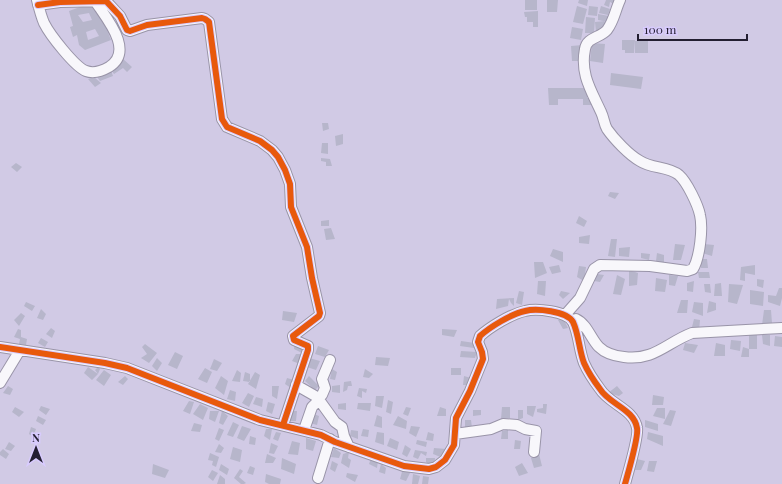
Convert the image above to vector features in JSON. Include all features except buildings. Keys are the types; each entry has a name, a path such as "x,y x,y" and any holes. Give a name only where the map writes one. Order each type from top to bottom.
{"street":[{"path":"568,318 580,298 594,269 600,265 618,264 650,266 687,272 693,269 698,254 701,233 700,215 684,181 675,172 641,162 614,138 607,128 602,113 586,81 584,65 586,45 588,41 606,32 615,17 620,0"},
{"path":"95,1 116,36 120,48 119,56 114,63 105,69 95,72 85,71 69,56 46,27 37,2 95,1 107,2 120,16 128,31 147,25 202,18 207,20 209,22 222,119 227,127 260,141 272,150 278,157 288,178 290,207 307,247 320,314 293,336 294,340 307,345 308,348 283,425"},
{"path":"0,347 105,363 127,368 260,420 321,435 349,447 404,466 429,469 436,467 441,463 452,450 454,445 455,422 457,415 470,391 482,363 483,356 478,342 480,336 490,328 524,311 554,311 568,318 576,319 581,322 598,346 605,353 619,357 631,358 648,356 692,333 782,328"},
{"path":"568,318 584,364 593,380 604,394 631,415 638,427 625,484"},
{"path":"0,383 20,350"},
{"path":"304,430 312,407 325,391 322,379 330,360"},
{"path":"296,385 318,398 335,422 342,427 349,447"},
{"path":"455,434 491,429 502,424 517,425 525,429 536,431 534,452"},
{"path":"318,478 330,439"}],"cycle path":[{"path":"38,5 60,2 106,1 120,16 127,30 130,31 147,25 202,18 209,22 222,119 227,127 260,141 272,150 278,157 285,170 290,184 291,207 307,247 320,313 319,316 293,336 294,340 308,346 308,350 283,425"},
{"path":"0,347 105,363 127,368 260,420 321,435 335,442 404,466 429,469 436,467 445,460 454,445 456,418 470,391 483,359 478,342 480,336 501,321 513,315 530,310 551,311 570,318 577,332 584,363 591,376 604,394 626,411 635,421 637,428 636,439 625,484"}]}
